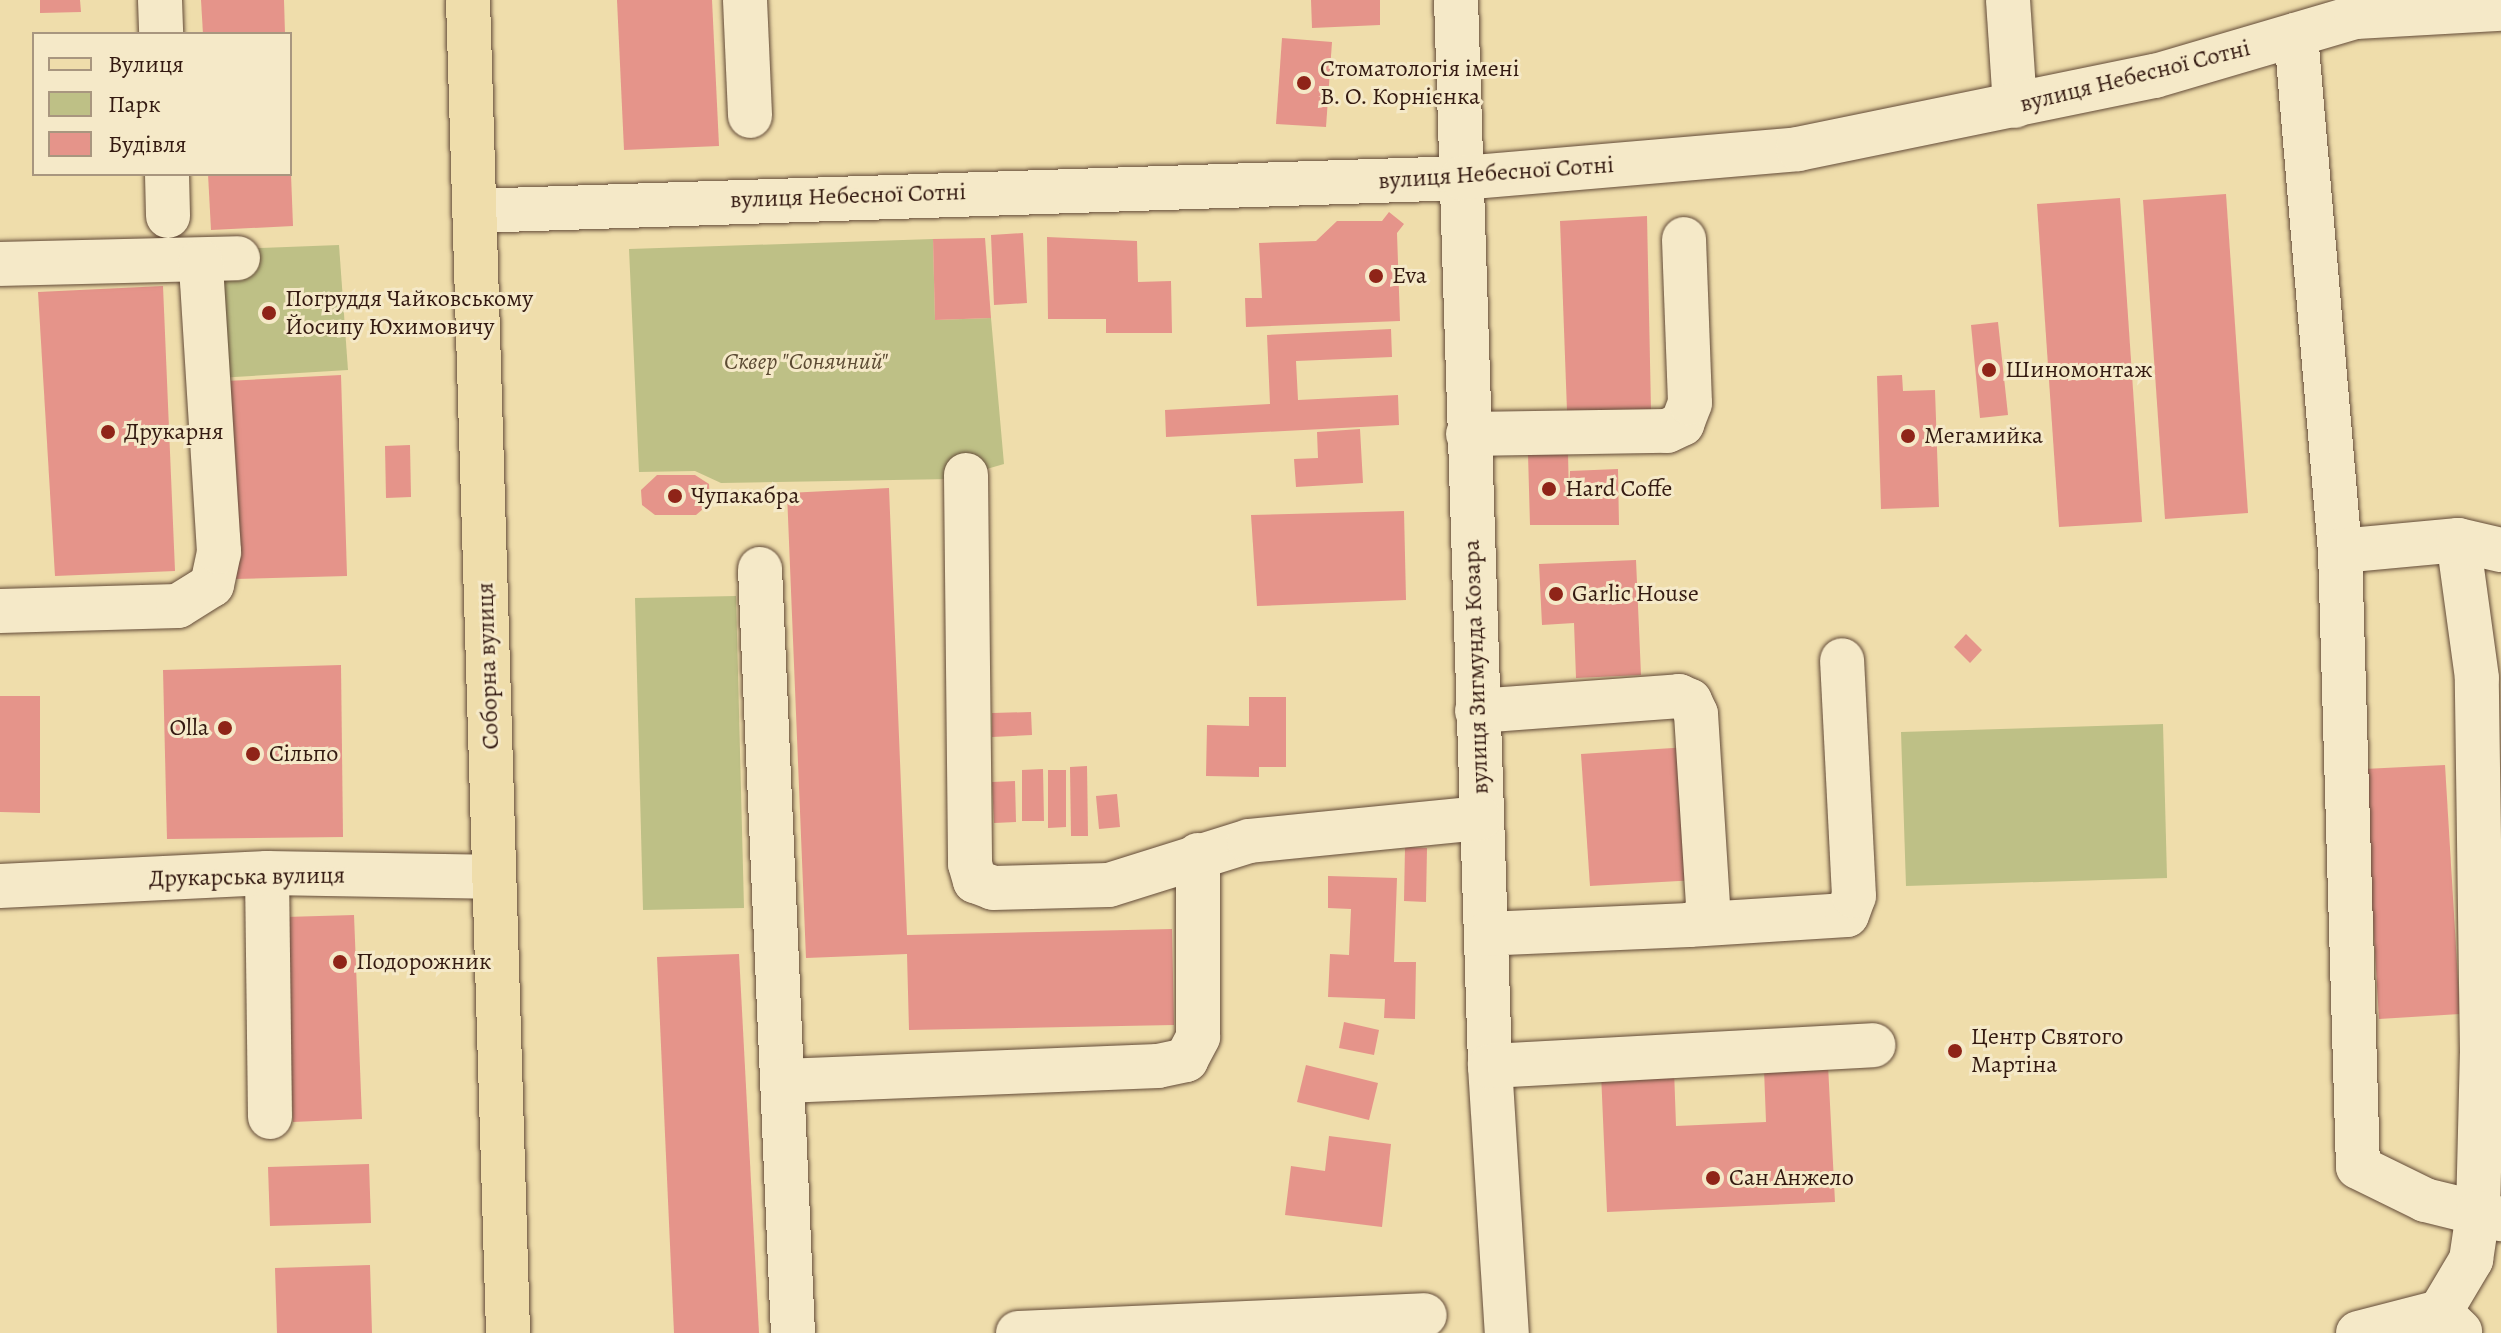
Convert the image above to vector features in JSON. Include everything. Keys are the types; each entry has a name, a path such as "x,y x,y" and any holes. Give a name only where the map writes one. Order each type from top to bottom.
{"main road":[{"name":"Соборна вулиця","path":"468,0 508,1333"}],"street":[{"path":"160,0 161,32"},
{"path":"745,0 750,116"},
{"name":"вулиця Зигмунда Козара","path":"1456,0 1480,818 1490,1066 1507,1333"},
{"path":"2008,0 2015,106"},
{"name":"вулиця Небесної Сотні","path":"474,211 1462,178 1798,149 2155,76 2356,17 2501,9"},
{"path":"2296,35 2340,551 2358,1167 2425,1200 2489,1216"},
{"path":"1468,434 1667,431 1682,424 1690,403 1684,239"},
{"path":"0,264 220,260 219,552 212,585 178,606 0,611"},
{"path":"966,475 970,864 975,881 993,888 1109,885 1249,841 1480,818"},
{"path":"2340,551 2458,540 2501,550"},
{"path":"2358,1333 2451,1322 2489,1216 2482,1054 2477,678 2458,540"},
{"path":"760,569 793,1333"},
{"path":"1486,934 1847,915 1854,896 1842,660"},
{"path":"1477,711 1679,696 1690,701 1696,714 1708,907 1702,920 1689,925"},
{"path":"783,1081 1158,1066 1186,1060 1198,1037 1198,855"},
{"path":"267,873 270,1117"},
{"name":"Друкарська вулиця","path":"0,886 267,873 494,877"},
{"path":"1490,1066 1873,1045"},
{"path":"1018,1333 1425,1315"}],"green space":[{"name":"Сквер \"Сонячний\"","path":"933,239 935,320 991,318 1004,464 952,479 721,483 695,471 639,472 629,249"},
{"path":"339,245 348,370 218,378 209,250"},
{"path":"736,596 744,908 643,910 635,598"},
{"path":"2163,724 2167,878 1906,886 1901,732"}],"building":[{"path":"40,0 80,0 81,12 40,13"},
{"path":"201,0 284,0 285,32 203,32"},
{"path":"617,0 712,0 719,146 624,150"},
{"path":"1311,0 1380,0 1380,25 1312,28"},
{"name":"Стоматологія імені В. О. Корнієнка","path":"1282,38 1332,42 1326,127 1276,124"},
{"path":"208,176 291,176 293,226 211,230"},
{"path":"2226,194 2248,513 2165,519 2143,200"},
{"path":"2120,198 2142,522 2059,527 2037,204"},
{"path":"1389,212 1404,224 1397,233 1400,321 1246,327 1245,298 1262,298 1259,243 1316,241 1337,221 1382,221"},
{"path":"1647,216 1651,410 1567,411 1560,221"},
{"path":"1023,233 1027,303 994,305 991,235"},
{"path":"1047,237 1137,241 1138,282 1171,281 1172,333 1106,333 1106,319 1048,319"},
{"path":"985,238 991,318 935,320 933,239"},
{"name":"Друкарня","path":"163,286 175,571 55,576 38,292"},
{"name":"Шиномонтаж","path":"1998,322 2008,415 1980,418 1971,325"},
{"path":"1391,329 1392,357 1296,361 1298,400 1398,395 1399,425 1166,437 1165,410 1270,404 1267,335"},
{"path":"341,375 347,576 234,579 226,381"},
{"name":"Мегамийка","path":"1902,375 1903,391 1935,390 1939,507 1881,509 1877,376"},
{"path":"1360,429 1363,483 1296,487 1294,459 1318,458 1317,432"},
{"path":"410,445 411,497 386,498 385,446"},
{"path":"1568,453 1569,497 1570,471 1618,469 1619,525 1530,525 1528,454"},
{"name":"Чупакабра","path":"657,475 695,475 709,484 710,503 696,515 655,515 642,505 641,490"},
{"path":"889,488 907,935 1172,929 1174,1025 909,1030 907,954 806,958 787,493"},
{"path":"1404,511 1406,600 1257,606 1251,515"},
{"path":"1636,560 1641,675 1576,678 1574,623 1542,625 1539,564"},
{"path":"1966,634 1982,650 1970,663 1954,647"},
{"name":"Сільпо","path":"341,665 343,837 167,839 163,670"},
{"path":"0,696 40,696 40,813 0,812"},
{"path":"1249,697 1286,697 1286,767 1259,767 1259,777 1206,776 1207,725 1249,726"},
{"path":"1031,712 1032,735 992,737 992,713"},
{"path":"1688,747 1697,880 1590,886 1581,754"},
{"path":"2445,765 2460,1014 2379,1019 2364,769"},
{"path":"1087,766 1088,836 1071,836 1070,767"},
{"path":"1043,769 1044,821 1022,821 1022,770"},
{"path":"1048,770 1066,770 1066,827 1048,828"},
{"path":"1015,781 1016,822 994,823 992,782"},
{"path":"1117,794 1120,827 1099,829 1096,796"},
{"path":"1405,847 1427,848 1426,902 1404,901"},
{"path":"1328,876 1397,878 1394,962 1416,962 1415,1019 1384,1018 1385,999 1328,997 1330,954 1349,955 1351,909 1328,908"},
{"path":"354,915 362,1119 293,1122 285,917"},
{"path":"739,954 759,1333 674,1333 657,957"},
{"path":"1344,1022 1379,1030 1374,1055 1339,1048"},
{"path":"1306,1065 1378,1083 1369,1120 1297,1102"},
{"path":"1828,1065 1835,1202 1607,1212 1601,1073 1674,1069 1676,1126 1766,1122 1764,1069"},
{"path":"1329,1136 1391,1144 1382,1227 1285,1215 1291,1166 1325,1171"},
{"path":"369,1164 371,1223 270,1226 268,1167"},
{"path":"370,1265 372,1333 277,1333 275,1268"}],"place":[{"name":"Стоматологія імені В. О. Корнієнка","path":"1304,83"},
{"name":"Eva","path":"1376,276"},
{"name":"Погруддя Чайковському Йосипу Юхимовичу","path":"269,313"},
{"name":"Шиномонтаж","path":"1989,370"},
{"name":"Друкарня","path":"108,432"},
{"name":"Мегамийка","path":"1908,436"},
{"name":"Hard Coffe","path":"1549,489"},
{"name":"Чупакабра","path":"675,496"},
{"name":"Garlic House","path":"1556,594"},
{"name":"Olla","path":"225,728"},
{"name":"Сільпо","path":"253,754"},
{"name":"Подорожник","path":"340,962"},
{"name":"Центр Святого Мартіна","path":"1955,1051"},
{"name":"Сан Анжело","path":"1713,1178"}]}
